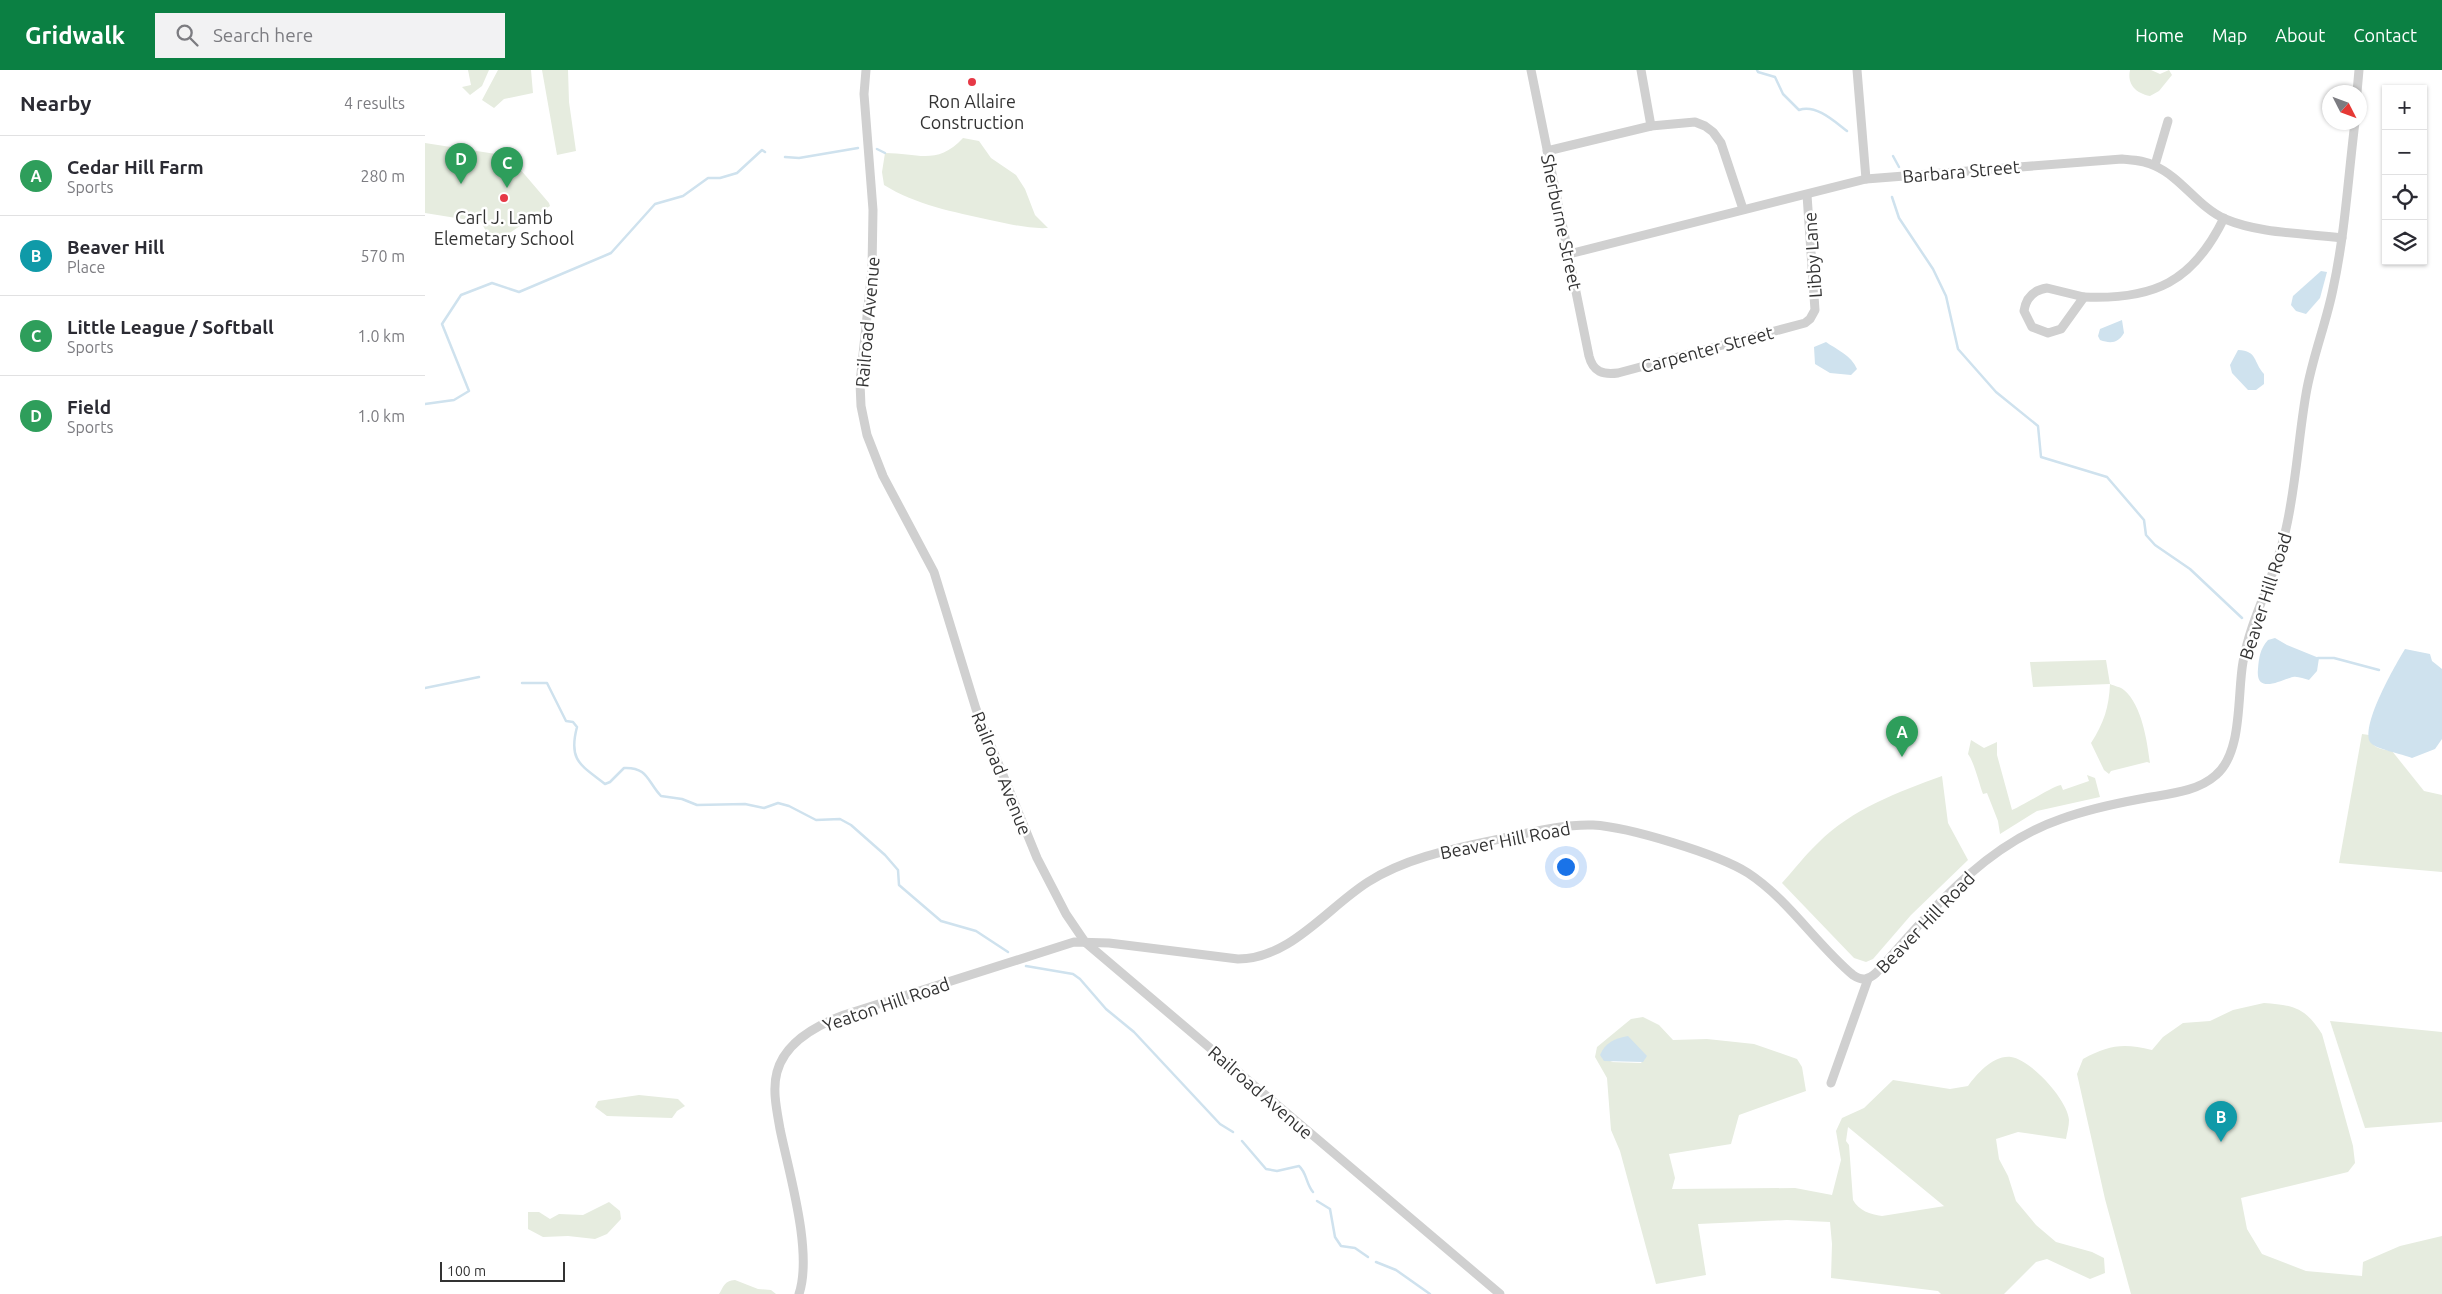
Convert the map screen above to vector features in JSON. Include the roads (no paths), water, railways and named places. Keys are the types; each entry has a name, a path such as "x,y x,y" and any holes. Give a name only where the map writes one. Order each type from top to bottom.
{"street":[{"name":"Railroad Avenue","path":"866,70 864,94 873,232 870,289 860,383 861,406 867,435 883,476 934,572 976,710 1037,858 1066,914 1085,942 1500,1294"},
{"name":"Sherburne Street","path":"1531,70 1591,363 1598,371"},
{"path":"1641,70 1651,126"},
{"path":"1857,70 1866,179"},
{"path":"2358,85 2359,70"},
{"path":"2155,166 2168,121"},
{"path":"1547,151 1651,126 1695,122 1713,132 1725,152 1743,209"},
{"name":"Beaver Hill Road","path":"1085,942 1238,959 1259,958 1285,945 1376,877 1408,862 1449,850 1530,832 1575,825 1593,825 1623,830 1701,853 1747,873 1781,901 1840,964 1857,978 1868,979 1876,973 1934,908 1969,875 1999,850 2027,832 2062,818 2197,787 2217,775 2227,763 2233,743 2243,662 2249,636 2280,552 2291,509 2306,392 2333,290 2342,238 2354,130"},
{"name":"Barbara Street","path":"1569,254 1866,179 2101,160 2137,160 2155,166 2202,204 2224,218 2268,230 2342,238"},
{"name":"Libby Lane","path":"1807,195 1815,302 1813,315"},
{"path":"2084,296 2066,324 2055,332 2040,332 2027,319 2025,304 2033,292 2039,289 2055,289 2084,296 2125,296 2159,286 2178,277 2190,269 2202,257 2224,218"},
{"name":"Carpenter Street","path":"1598,371 1604,374 1618,373 1805,323 1813,315"},
{"name":"Yeaton Hill Road","path":"799,1294 803,1274 802,1243 775,1096 777,1072 788,1050 809,1032 838,1018 1008,964 1061,945 1085,942"},
{"path":"1831,1083 1868,979"}],"water":[{"path":"2321,271 2327,272 2320,298 2306,314 2296,311 2291,305 2293,296"},
{"path":"2122,320 2124,333 2117,341 2108,342 2100,340 2098,336 2100,329"},
{"path":"1826,342 1843,353 1855,364 1857,369 1851,375 1830,373 1815,364 1814,347"},
{"path":"2238,350 2249,352 2264,374 2264,384 2256,390 2248,390 2232,373 2230,365"},
{"path":"2275,638 2319,658 2317,671 2309,680 2295,677 2271,684 2261,682 2258,677 2260,653 2268,640"},
{"path":"2405,649 2430,654 2432,661 2442,669 2442,739 2435,749 2412,758 2373,745 2370,742 2369,733 2370,722 2381,694"},
{"path":"1628,1036 1647,1056 1643,1062 1604,1061 1600,1055 1605,1047 1619,1038"}],"waterway":[{"path":"1757,70 1758,72 1775,77 1783,94 1799,110 1812,109 1818,111 1831,118 1847,131"},
{"path":"785,157 799,158 858,148"},
{"path":"877,149 885,153"},
{"path":"425,404 454,400 469,391 442,324 461,295 492,283 519,292 611,253 655,204 683,196 708,178 720,178 737,173 762,150 765,152"},
{"path":"1893,156 1899,167"},
{"path":"1892,197 1899,218 1933,269 1946,296 1958,349 1996,392 2038,426 2041,457 2107,477 2144,520 2146,535 2155,545 2190,569 2242,618"},
{"path":"2318,658 2334,658 2379,670"},
{"path":"425,688 479,677"},
{"path":"522,683 547,683 566,721 573,722 577,727 574,748 579,761 583,767 605,784 610,782 624,768 632,768 643,772 661,796 682,799 697,805 745,804 764,808 778,803 789,806 816,820 840,819 851,825 885,855 898,870 899,885 941,921 976,931 1008,952"},
{"path":"1026,966 1073,974 1080,979 1106,1009 1134,1032 1220,1124 1233,1132"},
{"path":"1242,1141 1266,1169 1277,1171 1299,1166 1304,1172 1313,1192"},
{"path":"1317,1201 1330,1209 1335,1237 1341,1246 1355,1248 1368,1257"},
{"path":"1376,1262 1396,1270 1430,1294"}],"place":[{"name":"Ron Allaire Construction","path":"972,82"},
{"name":"Field","path":"461,184"},
{"name":"Little League / Softball","path":"507,188"},
{"name":"Carl J. Lamb Elemetary School","path":"504,198"},
{"name":"Cedar Hill Farm","path":"1902,757"},
{"name":"Beaver Hill","path":"2221,1142"}]}
